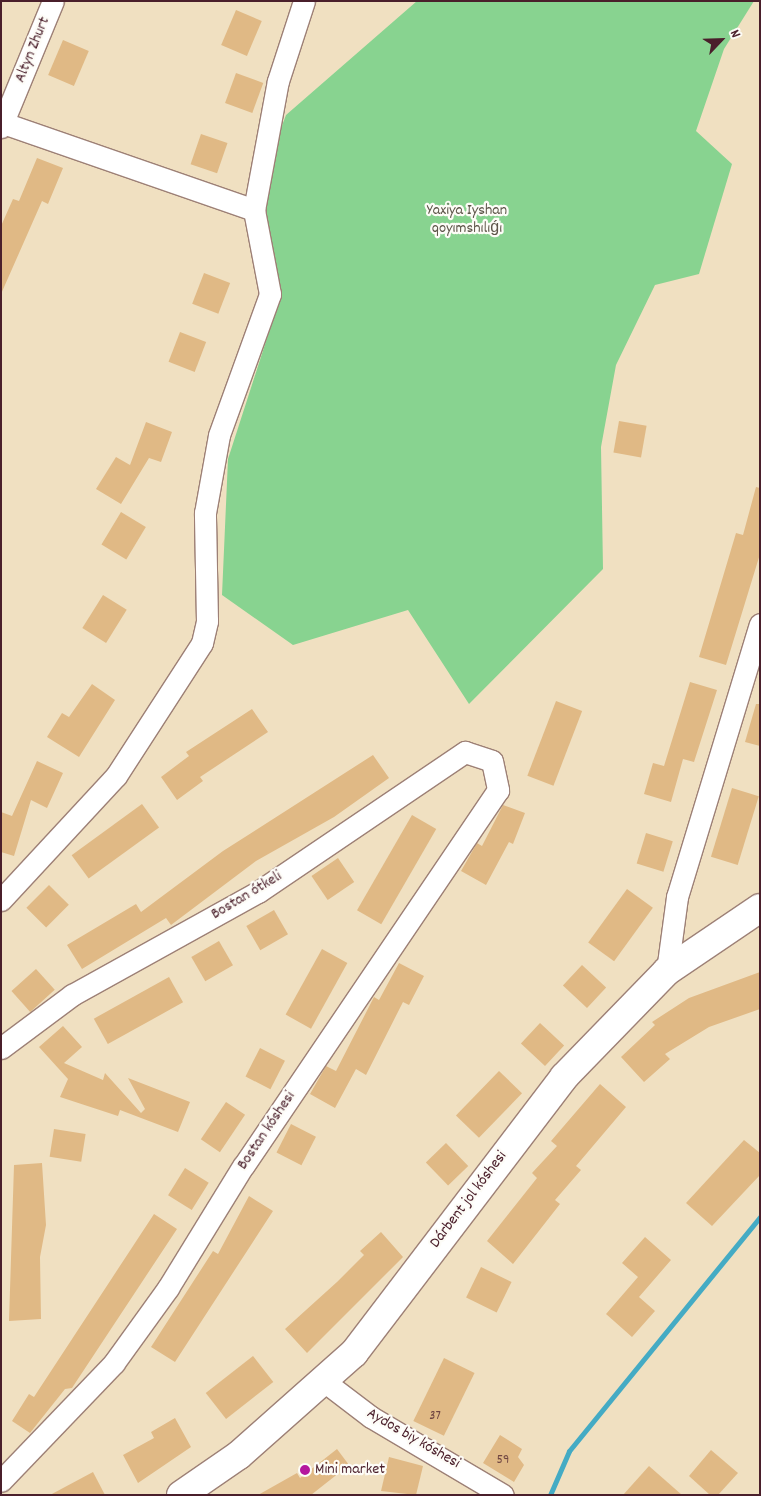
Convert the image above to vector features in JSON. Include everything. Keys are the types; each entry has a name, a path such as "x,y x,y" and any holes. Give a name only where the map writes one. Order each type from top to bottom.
{"main road":[{"name":"Dárbent jol kóshesi","path":"181,1495 239,1455 325,1382 354,1353 564,1077 666,971 760,908"}],"street":[{"name":"Altyn Zhurt","path":"2,125 53,1"},
{"path":"1,900 116,776 202,643 207,621 205,513 219,435 270,294 254,210 278,81 304,1"},
{"path":"2,125 254,210"},
{"path":"666,971 677,897 760,624"},
{"name":"Bostan ótkeli","path":"1,1048 72,995 258,892 465,752 492,761"},
{"name":"Bostan kóshesi","path":"1,1481 114,1364 168,1288 243,1166 498,790 492,761"},
{"name":"Aydos biy kóshesi","path":"325,1382 371,1416 503,1495"}],"green space":[{"name":"Yaxiya Iyshan qoyımshılıǵı","path":"417,1 754,1 724,49 696,131 732,164 699,274 655,285 616,365 601,447 603,569 469,704 408,610 293,645 222,595 228,459 278,304 261,181 286,115"}],"building":[{"path":"236,10 262,21 247,56 221,45"},
{"path":"63,40 89,51 74,86 48,75"},
{"path":"236,73 263,83 252,113 225,103"},
{"path":"201,134 227,143 217,173 191,164"},
{"path":"37,158 63,168 48,204 42,201 1,294 1,226 13,199 19,201"},
{"path":"204,273 230,283 218,314 192,304"},
{"path":"180,332 206,342 195,372 169,362"},
{"path":"619,421 647,426 641,457 613,453"},
{"path":"146,422 172,432 161,462 149,458 121,504 96,489 116,457 130,465"},
{"path":"756,487 760,488 760,554 726,665 699,657 736,533 743,535"},
{"path":"121,512 146,527 126,560 101,545"},
{"path":"103,595 127,610 106,643 82,628"},
{"path":"690,682 717,690 694,762 683,759 671,802 644,794 653,763 664,766"},
{"path":"92,684 115,700 79,757 47,737 62,713 69,717"},
{"path":"556,701 582,711 553,786 527,776"},
{"path":"756,704 760,704 760,746 745,742"},
{"path":"252,709 268,732 200,777 203,781 177,800 161,777 189,756 186,752"},
{"path":"373,755 389,778 334,817 256,861 171,925 166,918 82,969 67,945 136,904 141,912 223,851"},
{"path":"37,761 63,773 47,808 31,800 14,856 1,852 1,812 12,816"},
{"path":"732,788 759,796 738,865 711,857"},
{"path":"142,804 159,827 89,879 72,855"},
{"path":"503,805 525,813 513,844 509,842 486,885 461,871 477,843 482,846"},
{"path":"412,815 436,829 381,924 357,910"},
{"path":"646,833 673,841 663,872 637,864"},
{"path":"338,858 354,882 328,900 311,876"},
{"path":"49,885 69,905 46,927 26,908"},
{"path":"627,889 653,908 614,961 588,942"},
{"path":"274,910 288,934 260,950 246,926"},
{"path":"219,941 233,965 205,981 191,957"},
{"path":"322,949 347,963 311,1029 286,1015"},
{"path":"399,963 424,976 409,1005 403,1002 366,1075 356,1069 335,1108 310,1094 326,1066 336,1071 374,997 379,1000"},
{"path":"582,965 606,988 587,1008 563,985"},
{"path":"36,969 55,990 30,1012 11,991"},
{"path":"760,972 760,1009 709,1027 665,1054 670,1059 644,1082 621,1057 655,1025 652,1022 689,998"},
{"path":"169,977 183,1002 108,1044 94,1019"},
{"path":"540,1023 564,1046 545,1066 521,1043"},
{"path":"63,1026 82,1047 64,1063 103,1080 105,1073 141,1113 145,1109 128,1078 190,1102 178,1132 120,1110 118,1116 60,1097 68,1079 39,1047"},
{"path":"260,1048 285,1061 270,1089 245,1077"},
{"path":"499,1071 522,1093 479,1138 456,1116"},
{"path":"600,1084 626,1107 576,1166 581,1170 555,1200 560,1204 513,1264 487,1241 537,1178 532,1173 557,1146 551,1141"},
{"path":"226,1102 245,1115 220,1152 201,1139"},
{"path":"291,1124 316,1137 301,1165 276,1153"},
{"path":"54,1129 86,1134 81,1162 50,1157"},
{"path":"744,1140 760,1153 760,1175 712,1226 686,1203"},
{"path":"446,1143 468,1166 448,1185 426,1162"},
{"path":"42,1163 46,1225 40,1257 41,1319 9,1321 14,1165"},
{"path":"185,1168 209,1183 192,1210 168,1195"},
{"path":"249,1196 273,1211 175,1362 151,1347 213,1251 218,1254"},
{"path":"154,1214 177,1229 72,1388 65,1389 30,1433 12,1421 29,1394 34,1397"},
{"path":"381,1232 403,1257 307,1353 285,1329 364,1255 360,1251"},
{"path":"645,1237 671,1260 639,1297 655,1311 632,1337 606,1314 638,1277 622,1263"},
{"path":"481,1267 512,1282 497,1312 466,1298"},
{"path":"253,1356 273,1382 226,1419 206,1393"},
{"path":"444,1358 475,1373 444,1436 413,1421"},
{"path":"175,1418 191,1447 138,1483 123,1455 154,1438 151,1432"},
{"path":"500,1435 522,1449 518,1457 524,1465 514,1482 483,1463"},
{"path":"337,1449 349,1465 311,1495 258,1495 297,1473 300,1478"},
{"path":"711,1450 738,1473 718,1495 710,1495 689,1476"},
{"path":"389,1457 423,1466 416,1495 381,1491"},
{"path":"649,1466 682,1495 623,1495"},
{"path":"93,1472 105,1495 50,1495"}],"waterway":[{"path":"550,1495 569,1451 760,1217"}],"place":[{"name":"Mini market","path":"305,1470"}]}
